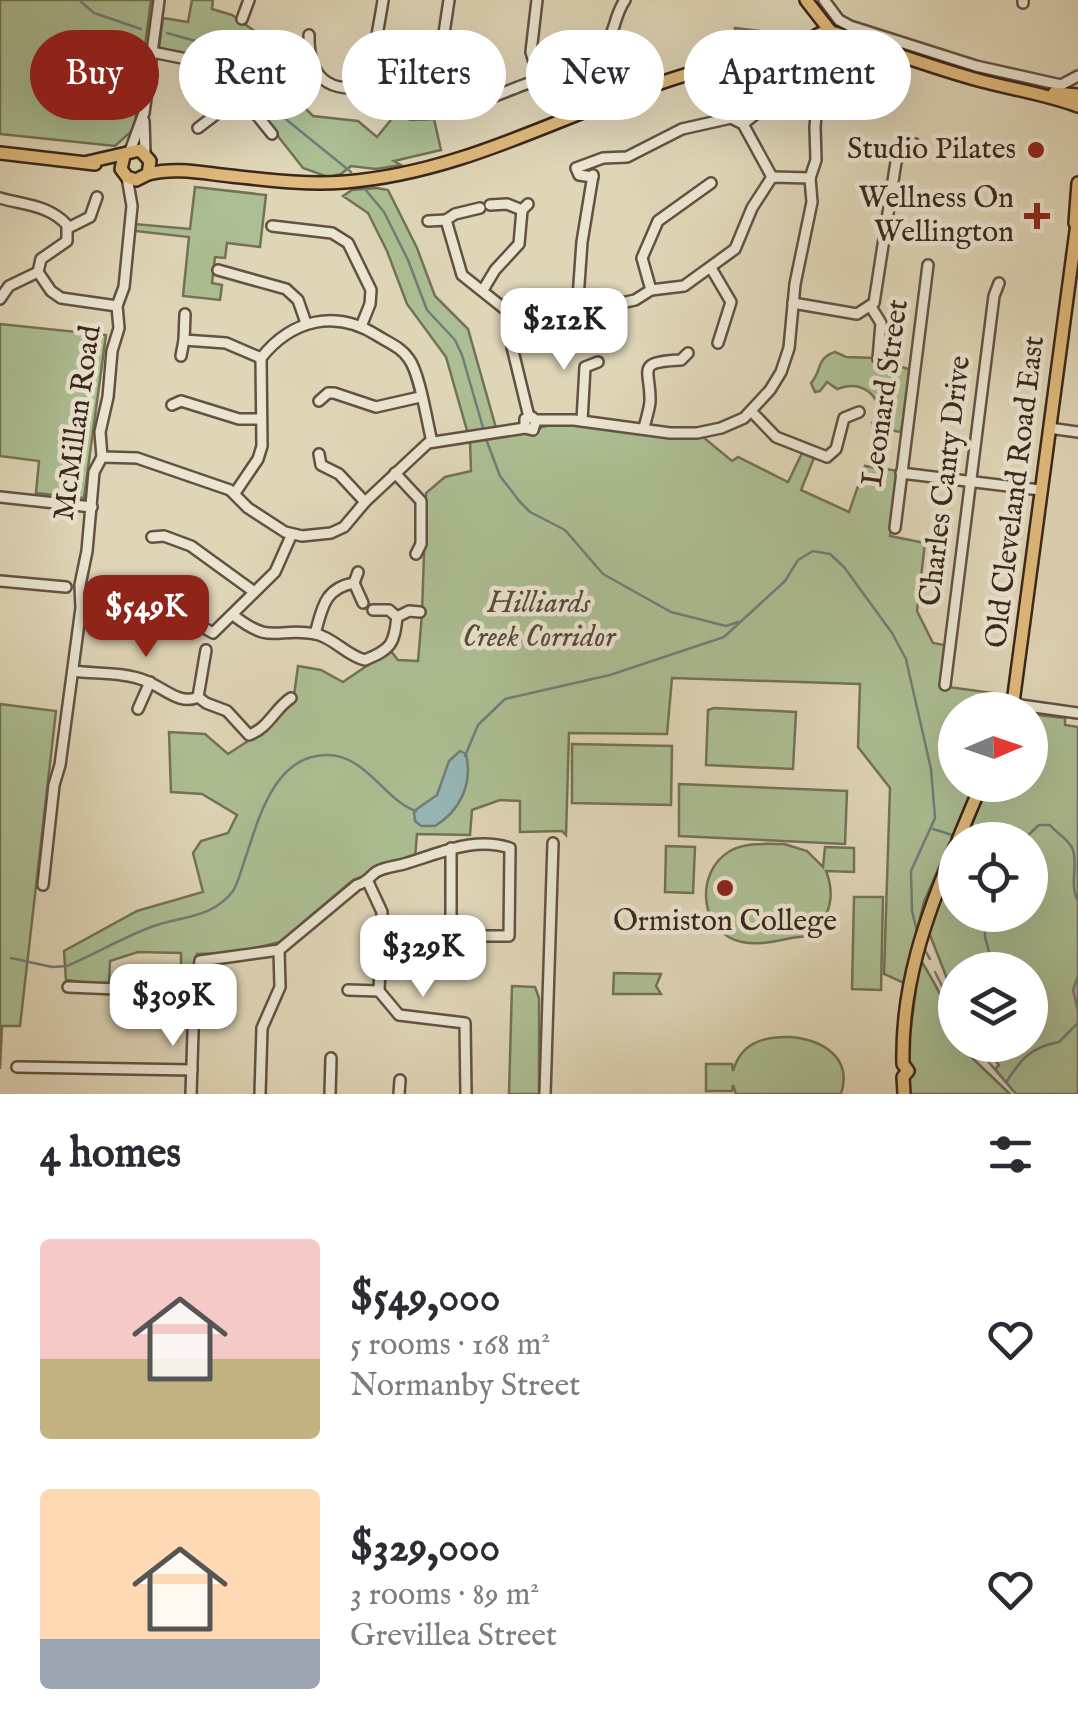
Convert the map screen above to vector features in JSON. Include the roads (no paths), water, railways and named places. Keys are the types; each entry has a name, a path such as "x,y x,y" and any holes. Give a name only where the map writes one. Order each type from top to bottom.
{"main road":[{"path":"807,2 830,30"},
{"path":"807,2 811,30"},
{"path":"911,60 974,72 1078,106"},
{"path":"0,154 88,162 125,175 144,176 174,169 264,179 367,180 451,164 684,77"},
{"path":"1025,91 1078,95"},
{"path":"88,162 127,153 146,155 174,169"},
{"path":"125,175 121,164 127,153"},
{"path":"144,176 151,166 146,155"},
{"name":"Old Cleveland Road East","path":"1015,692 1078,183"},
{"path":"904,1094 904,1018 915,955 938,889"}],"street":[{"path":"155,30 159,0"},
{"path":"242,19 249,0"},
{"path":"379,30 383,0"},
{"path":"444,30 449,0"},
{"path":"533,30 536,0"},
{"path":"614,30 624,0"},
{"path":"824,0 850,26 974,72 1061,85 1078,76"},
{"path":"322,74 330,84 342,87"},
{"path":"593,176 579,175 576,168 604,158 628,157 698,124 731,118 743,124 772,177"},
{"path":"127,153 141,120"},
{"path":"144,120 146,155"},
{"path":"198,128 215,120"},
{"path":"256,133 268,130 260,120"},
{"path":"743,124 748,120"},
{"path":"102,456 143,460 235,493 248,508 291,536 338,530 356,516 395,472 432,442 557,420 680,434 707,432 752,412 784,364 812,208 810,178 816,160 817,120"},
{"path":"893,142 902,149"},
{"path":"793,303 858,314 871,308 877,298 896,162 902,149 915,144"},
{"path":"578,298 582,242 596,162"},
{"name":"McMillan Road","path":"125,175 132,206"},
{"name":"McMillan Road","path":"43,886 94,472 102,456 100,432 119,328 117,306 124,286 132,206 144,176"},
{"path":"772,177 810,178"},
{"path":"516,318 555,302 578,298 616,304 635,300 651,290 684,286 739,244 750,211 772,177"},
{"path":"651,290 642,258 655,226 706,182"},
{"path":"0,198 46,208 68,228 67,241 41,259 38,272 51,291 61,298 117,306"},
{"path":"68,228 84,222 95,199"},
{"path":"428,220 446,220 485,205 525,207 519,244 483,290"},
{"path":"446,220 462,276 516,318"},
{"path":"279,224 330,228 348,243 369,283 370,304 362,324"},
{"name":"Leonard Street","path":"895,528 928,265"},
{"path":"711,268 731,302 717,345"},
{"path":"218,270 286,290 298,300 306,323"},
{"path":"0,300 9,286 38,272"},
{"path":"0,278 9,286"},
{"name":"Charles Canty Drive","path":"946,685 994,296 999,284"},
{"path":"871,308 882,328 878,359"},
{"path":"180,356 184,314"},
{"path":"516,318 512,354 530,422"},
{"path":"235,493 261,453 262,358 287,332 306,323 362,324 396,346 409,359 416,374 432,442"},
{"path":"184,340 226,343 262,358"},
{"path":"644,428 650,404 648,369 656,362 685,356 689,371"},
{"path":"574,360 584,366 598,362"},
{"path":"582,421 584,366"},
{"path":"318,401 327,387 376,408 420,397"},
{"path":"178,400 238,420 260,420"},
{"path":"752,412 776,437 827,457 836,449 840,414 859,412"},
{"path":"1049,428 1078,432"},
{"path":"318,463 345,479 365,502"},
{"path":"395,472 421,501 421,544 416,554"},
{"path":"901,473 1040,490"},
{"path":"0,497 92,507"},
{"path":"152,537 164,536 191,546 253,591"},
{"path":"142,614 188,619 212,633 280,566 291,536"},
{"path":"315,634 325,599 337,588 356,578 363,603"},
{"path":"0,581 66,587"},
{"path":"373,610 389,610 397,617"},
{"path":"397,617 409,611 420,612"},
{"path":"232,615 269,635 315,634 365,660 392,644 397,617"},
{"path":"198,697 206,650"},
{"path":"72,671 150,682 185,701 198,697 227,711 250,734 269,722 286,701 273,695"},
{"path":"138,709 150,682"},
{"path":"1048,710 1078,712"},
{"path":"547,1094 553,843"},
{"path":"190,992 197,982 200,961 278,950 376,872 451,848 461,845 510,848 510,936 452,933 451,848"},
{"path":"368,882 382,912 379,991 399,1015 466,1023 466,1094"},
{"path":"260,1094 262,1028 280,987 278,950"},
{"path":"68,987 190,992"},
{"path":"348,990 379,991"},
{"path":"190,992 194,1001 192,1094"},
{"path":"330,1094 331,1058"},
{"path":"17,1067 192,1070"},
{"path":"399,1094 400,1080"}],"water":[{"path":"460,751 466,754 468,776 458,805 435,826 421,826 415,821 414,811 437,795 449,761"}],"waterway":[{"path":"79,0 94,13 141,29"},
{"path":"167,33 210,45 228,55 241,65 267,104 351,172"},
{"path":"364,188 384,212 427,310 455,340 484,431"},
{"path":"486,439 500,476 520,502 530,512 565,530 603,574 671,612 726,626 738,622"},
{"path":"465,756 478,725 505,699 610,675 724,637 785,581 798,560 813,551 830,554 892,633 906,659 931,769 935,818 911,871 912,911 918,935"},
{"path":"11,958 52,967 67,966 151,927 215,907 235,888 271,793 294,766 309,758 342,757 365,770 394,798 416,811"},
{"path":"1048,825 1073,850 1078,901"},
{"path":"933,829 938,831"},
{"path":"985,932 989,952"},
{"path":"923,947 930,959"},
{"path":"935,972 938,978"},
{"path":"1078,976 1073,990 1078,1011"},
{"path":"1007,1081 1028,1055 1059,1042 1078,1023"},
{"path":"989,1062 1016,1094"}],"place":[{"name":"Studio Pilates","path":"1036,150"},
{"name":"Wellness On Wellington","path":"1037,216"},
{"name":"Ormiston College","path":"725,888"}],"park label":[{"name":"Hilliards Creek Corridor","path":"539,621"}]}
